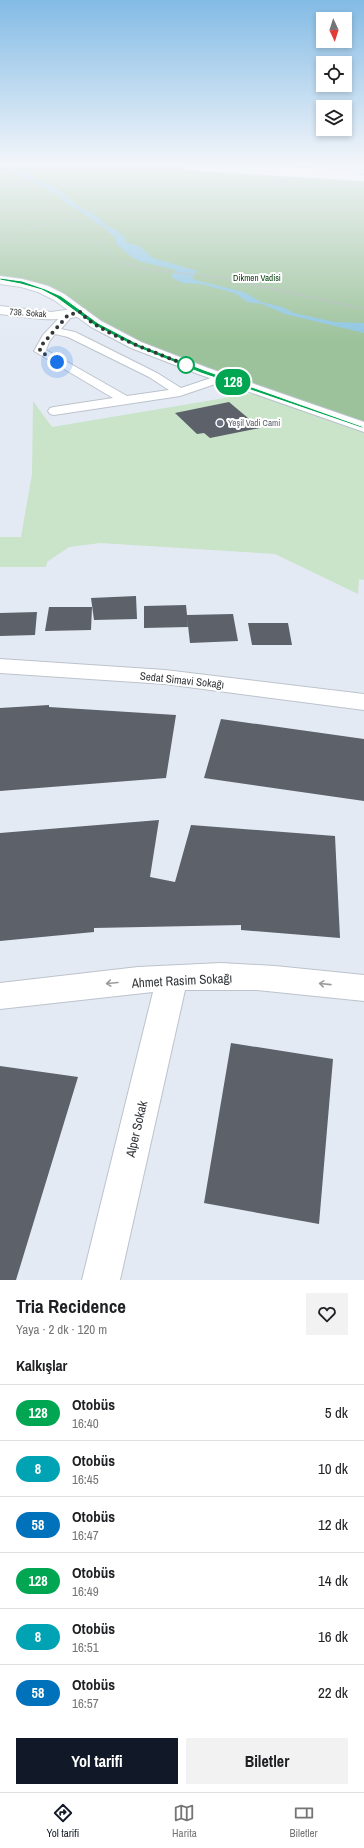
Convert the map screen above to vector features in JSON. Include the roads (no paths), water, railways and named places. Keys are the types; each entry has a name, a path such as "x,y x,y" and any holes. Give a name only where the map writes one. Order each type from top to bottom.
{"street":[{"path":"0,280 22,283 59,297 74,313 136,345 223,378 364,427"},
{"name":"738. Sokak","path":"0,310 74,313"},
{"name":"Sedat Simavi Sokağı","path":"0,666 165,677 364,702"},
{"name":"Ahmet Rasim Sokağı","path":"0,996 49,989 172,978 222,976 281,979 364,988"},
{"name":"Alper Sokak","path":"101,1280 172,978"}],"lane":[{"path":"74,313 41,343 40,351 125,400"},
{"path":"54,331 71,334 153,375 180,392"},
{"path":"54,411 180,392 223,378"}],"water":[{"path":"97,224 105,224 117,230 125,238 127,243 139,246 153,258 197,271 192,278 195,280 244,292 261,302 282,307 294,313 335,322 364,323 364,333 285,314 262,304 247,302 231,292 201,284 182,283 171,277 176,270 142,262 133,258 117,245 115,238 103,226"}],"place":[{"name":"Yeşil Vadi Cami","path":"220,423"}],"park label":[{"name":"Dikmen Vadisi","path":"257,278"}]}
